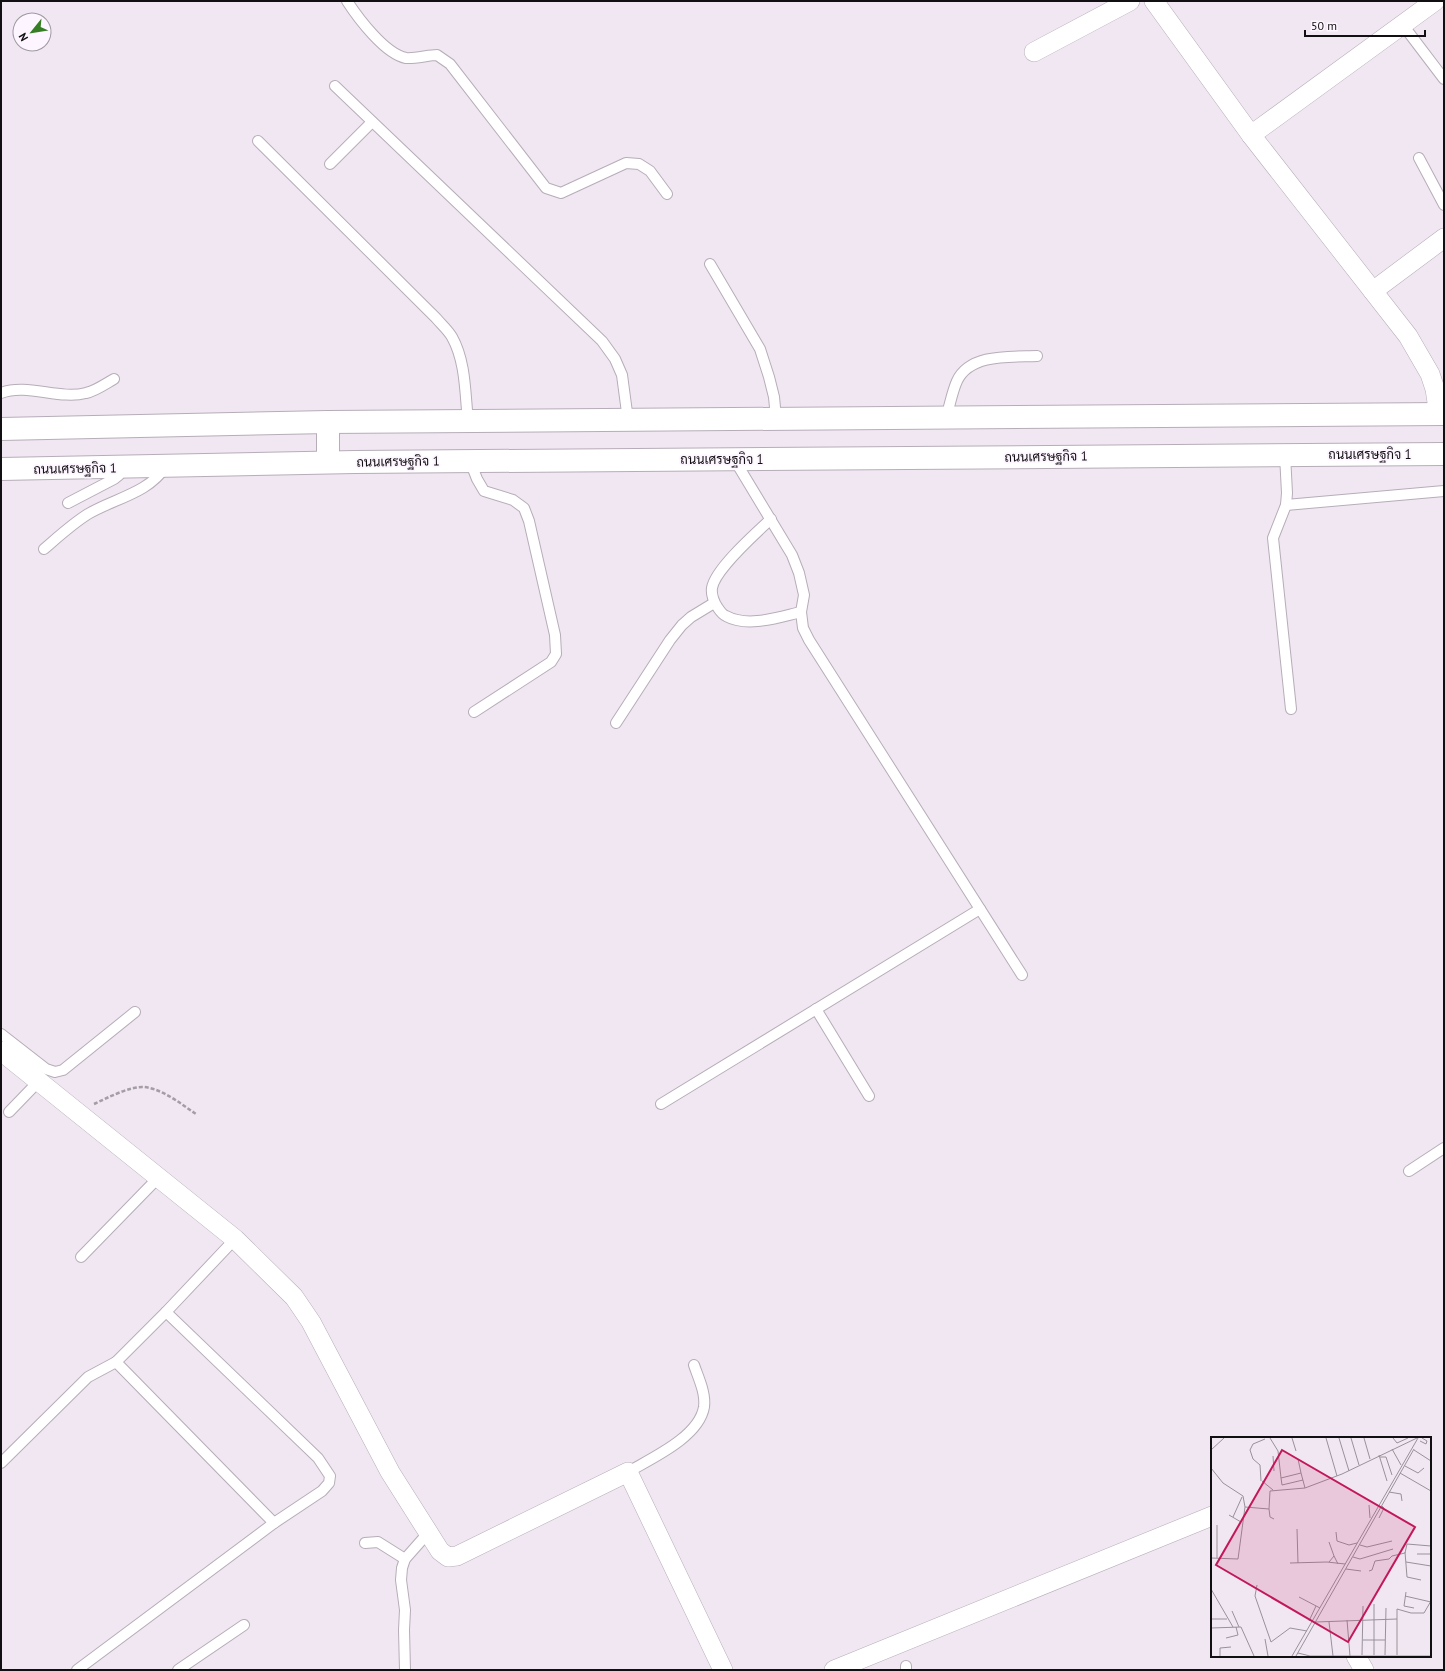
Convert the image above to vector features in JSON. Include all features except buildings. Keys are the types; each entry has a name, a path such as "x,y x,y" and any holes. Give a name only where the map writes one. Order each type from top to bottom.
{"main road":[{"path":"1,429 328,422 1440,414"},
{"path":"328,422 328,462"},
{"name":"ถนนเศรษฐกิจ 1","path":"1,469 328,462 1444,454"}],"street":[{"path":"1034,52 1130,1"},
{"path":"1154,1 1251,135 1408,336 1430,374 1435,389 1440,414"},
{"path":"1251,135 1435,1"},
{"path":"1373,291 1444,238"},
{"path":"1,1050 234,1240 294,1296 311,1322 390,1472 440,1551 448,1557 457,1556 628,1472 723,1670"},
{"path":"834,1670 1211,1516"},
{"path":"1357,1657 1364,1670"}],"lane":[{"path":"347,1 362,24 397,56 408,59 437,55 450,64 546,188 561,193 626,163 639,164 650,171 667,194"},
{"path":"1403,25 1444,78"},
{"path":"335,86 602,342 615,359 622,375 628,420"},
{"path":"330,164 372,122"},
{"path":"258,141 436,318 452,337 460,356 464,376 468,421"},
{"path":"1419,158 1444,205"},
{"path":"710,264 760,349 774,397 776,418"},
{"path":"946,417 957,380 968,367 984,360 1037,356"},
{"path":"1,393 17,390 85,394 114,379"},
{"path":"1285,455 1287,493 1286,505 1273,538 1291,709"},
{"path":"734,458 792,555 799,573 804,595 801,612 803,628 808,640 1022,975"},
{"path":"470,461 476,479 484,491 513,500 524,508 529,521 555,635 556,654 551,662 474,712"},
{"path":"44,549 88,514 157,479 166,466"},
{"path":"68,503 114,479 119,475 123,467"},
{"path":"1286,505 1444,491"},
{"path":"771,518 729,560 718,576 712,588 714,604 725,616 736,620 761,621 801,612"},
{"path":"616,723 670,640 682,625 691,617 714,604"},
{"path":"661,1104 980,909"},
{"path":"816,1009 869,1096"},
{"path":"1,1034 46,1069 55,1072 64,1070 135,1012"},
{"path":"9,1112 39,1081"},
{"path":"1409,1171 1444,1148"},
{"path":"81,1257 158,1178"},
{"path":"1,1463 88,1377 116,1362 234,1240"},
{"path":"77,1670 274,1523 322,1491 329,1483 330,1476 318,1458 166,1312"},
{"path":"116,1362 274,1523"},
{"path":"628,1472 674,1445 688,1434 698,1420 704,1407 702,1390 694,1365"},
{"path":"405,1670 405,1610 401,1580 402,1568 406,1559 428,1533"},
{"path":"365,1543 378,1542 406,1559"},
{"path":"178,1670 244,1625"}],"path":[{"path":"78,1112 119,1092 143,1087 162,1093 196,1114"}]}
